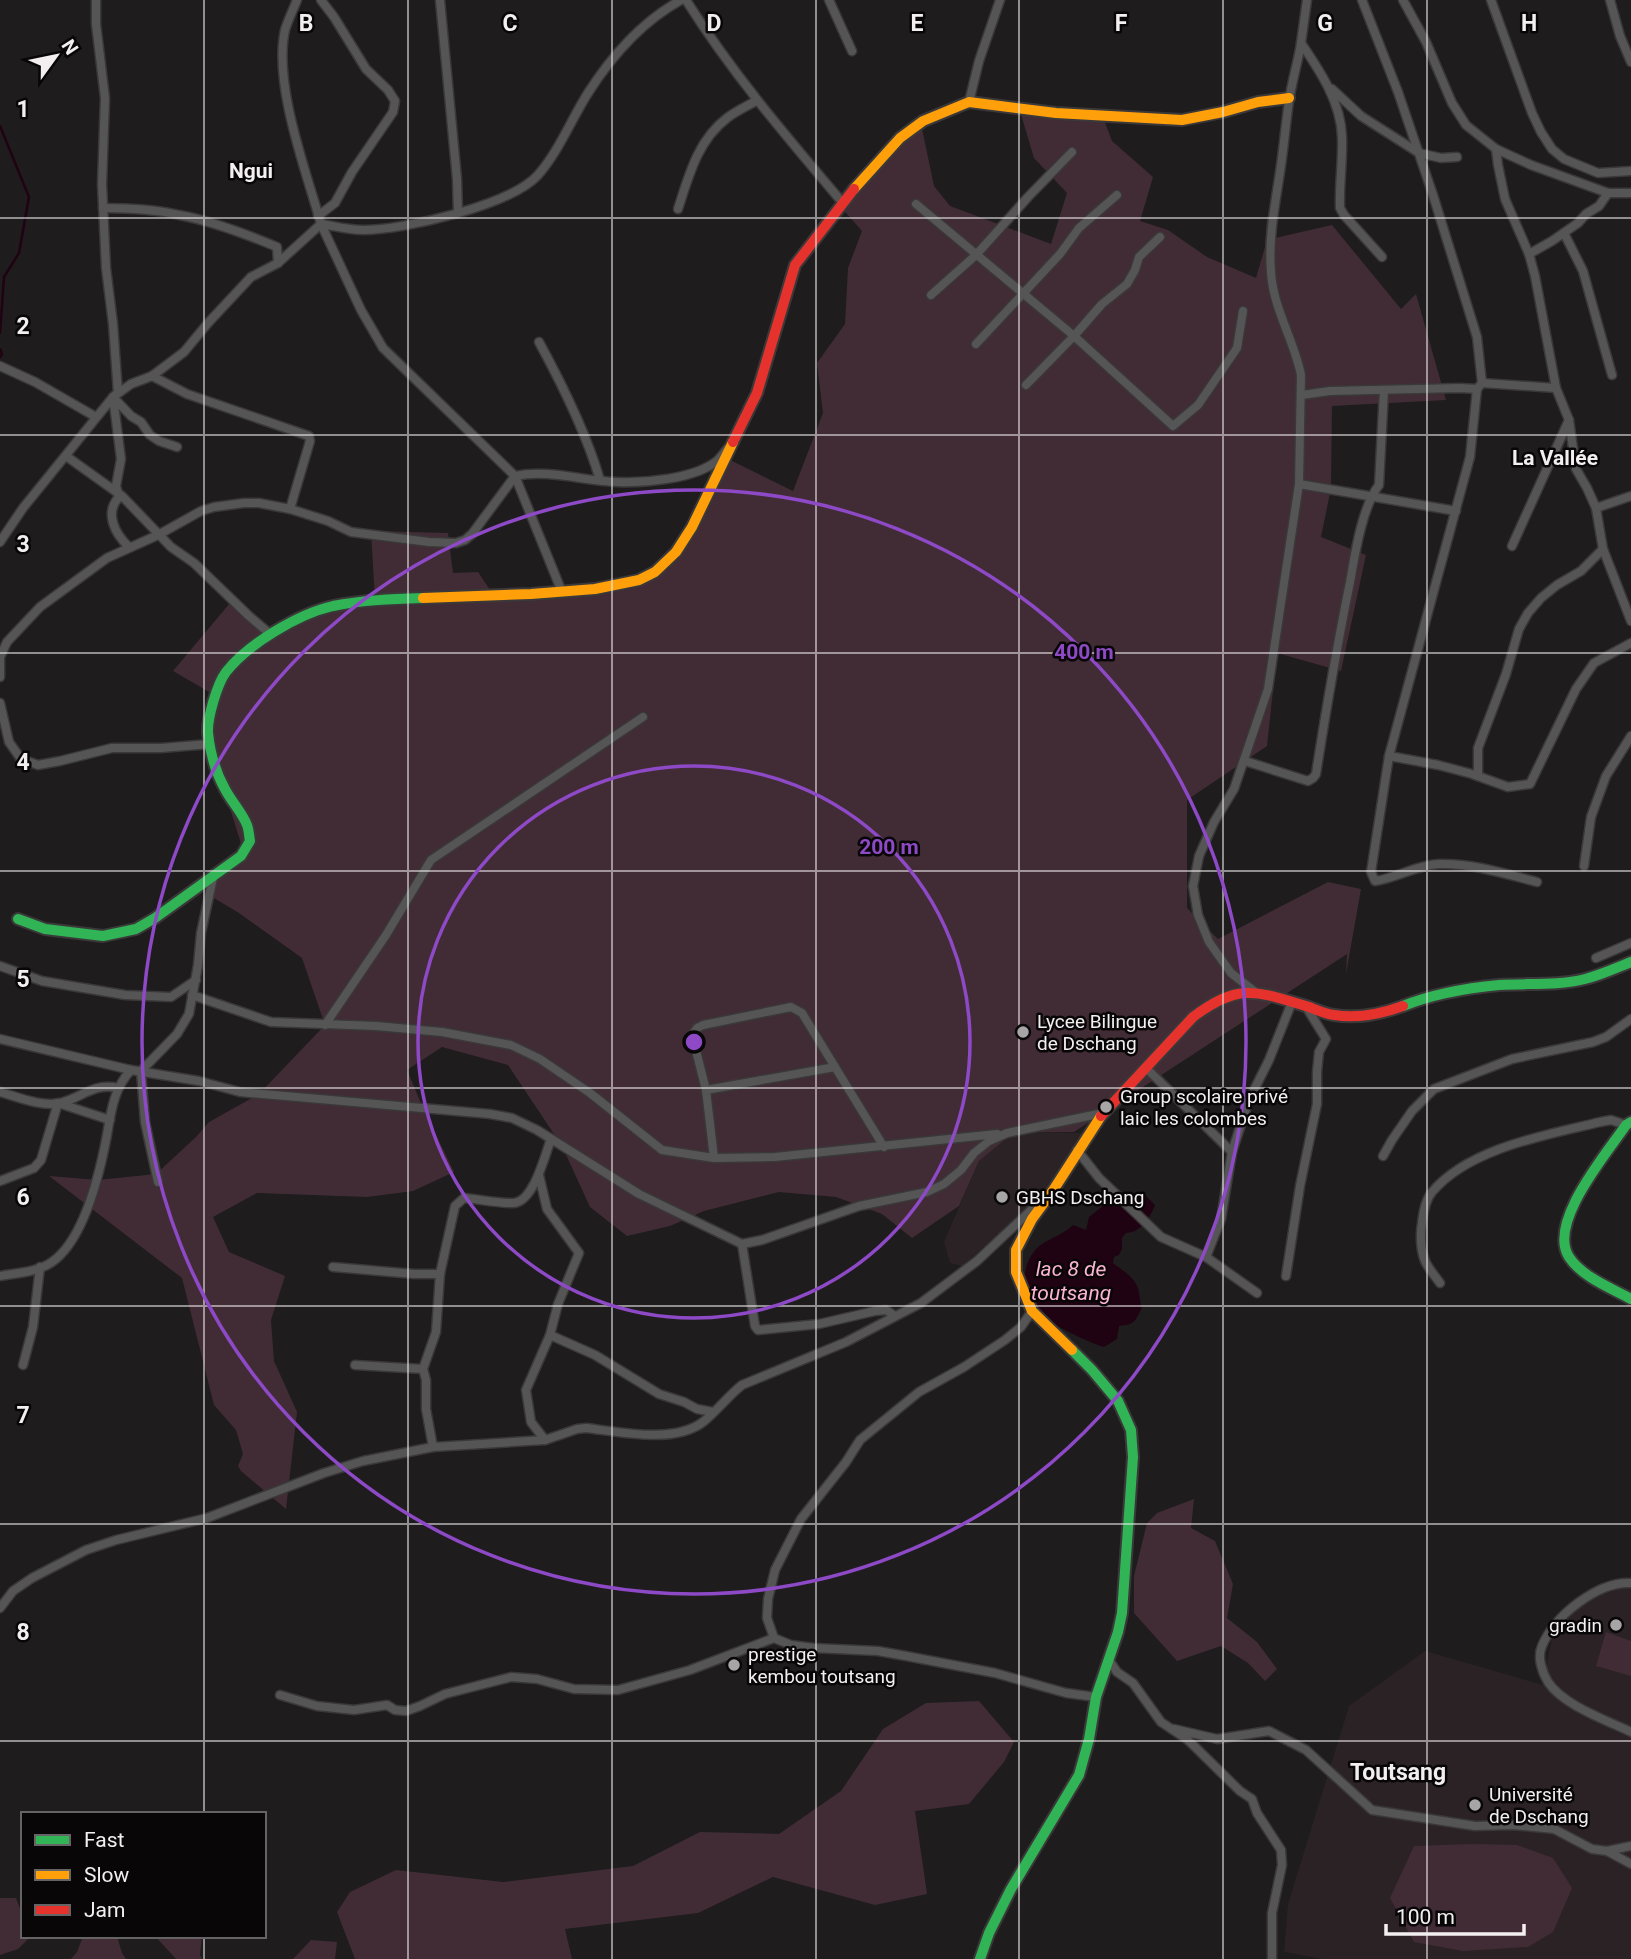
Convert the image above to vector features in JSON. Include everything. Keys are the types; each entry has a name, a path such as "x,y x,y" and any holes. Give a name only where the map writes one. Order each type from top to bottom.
{"street":[{"path":"0,542 23,508 118,393 106,268 102,143 105,98 96,24 96,0"},
{"path":"297,0 286,29 283,71 306,177 320,220 361,310 383,348 515,476 562,592"},
{"path":"113,397 131,384 152,376 184,352 251,277 278,263 335,203 352,172 393,112 395,101 388,90 366,69 321,0"},
{"path":"440,0 458,213"},
{"path":"320,220 362,230 410,225 458,213 519,190 537,176 609,63 648,23 667,8 683,0 756,101 842,202"},
{"path":"830,0 852,51"},
{"path":"969,102 979,61 1000,0"},
{"path":"1307,0 1289,98 1272,220 1270,262 1284,327 1292,342 1301,375 1299,484 1268,689 1234,789 1214,822 1199,856 1193,886 1198,915 1209,942 1231,973 1254,991 1334,1015 1363,1016 1383,1013 1418,1000 1497,985 1585,979 1631,962"},
{"path":"1362,0 1419,153 1477,337 1480,386 1470,457 1389,755 1371,872 1375,881 1438,864 1470,866 1537,882"},
{"path":"1403,0 1426,42 1451,103 1466,125 1496,149 1531,165 1608,193 1631,193"},
{"path":"1491,0 1532,113 1552,149 1564,159 1598,173 1631,171"},
{"path":"1610,0 1631,62"},
{"path":"1301,43 1336,102 1342,134 1340,208 1382,257"},
{"path":"1327,85 1361,116 1419,153 1457,158"},
{"path":"18,919 45,929 103,936 136,929 241,856 250,841 247,825 216,770 208,723 224,674 270,634 330,607 369,600 595,589 639,580 654,572 676,552 692,527 757,393 795,265 842,202 900,138 923,121 969,102 1056,113 1182,120 1258,102 1289,98"},
{"path":"678,209 705,139 727,118 756,101"},
{"path":"1496,149 1505,199 1529,254 1535,276 1556,388 1569,420 1576,469 1596,508 1603,549 1631,621"},
{"path":"931,295 976,255 1072,152"},
{"path":"1529,254 1578,223 1599,206 1608,193"},
{"path":"976,344 1060,254 1079,228 1117,195"},
{"path":"916,204 1074,336 1173,426 1198,405 1237,348 1243,311"},
{"path":"103,208 141,209 181,215 249,236 277,247 278,263"},
{"path":"1564,233 1583,271 1612,375"},
{"path":"1026,385 1102,304 1126,284 1139,257 1160,237"},
{"path":"539,342 578,421 600,480"},
{"path":"0,366 35,382 96,417"},
{"path":"152,376 187,394 309,436 310,442 290,509"},
{"path":"1302,395 1330,391 1480,386 1556,388"},
{"path":"1245,761 1308,781 1316,774 1334,660 1355,557 1370,496 1379,485 1384,390"},
{"path":"113,397 131,416 141,422 150,435 177,447"},
{"path":"113,397 121,459 117,472 116,492 119,497 110,511 117,534 129,547"},
{"path":"1512,546 1569,420"},
{"path":"0,677 0,657 7,642 40,607 107,558 158,535 201,511 214,507 259,503 290,509 328,521 351,532 456,543 472,534 515,476 552,473 618,482 662,479 696,473 717,461 734,440"},
{"path":"66,456 116,492 171,548 194,563 270,634"},
{"path":"1299,484 1456,511"},
{"path":"1596,508 1631,496"},
{"path":"1478,776 1478,748 1506,674 1519,629 1541,598 1581,571 1603,549"},
{"path":"1389,755 1438,765 1508,787 1530,784 1576,689 1594,663 1631,643"},
{"path":"0,703 9,742 21,759 38,765 112,748 210,744"},
{"path":"325,1025 386,934 431,860 643,717"},
{"path":"1584,866 1591,817 1606,776 1631,736"},
{"path":"158,1182 145,1122 141,1071 177,1034 189,1014 201,933 213,878"},
{"path":"1595,958 1631,943"},
{"path":"0,966 42,981 125,995 171,997 195,980"},
{"path":"981,1959 989,1933 1011,1888 1079,1774 1089,1740 1096,1697 1118,1632 1123,1602 1133,1457 1130,1430 1118,1401 1092,1370 1032,1311 1016,1272 1016,1250 1031,1219 1054,1189 1103,1113 1145,1067 1193,1017 1209,1005 1230,995 1254,991"},
{"path":"192,995 271,1022 376,1026 442,1032 511,1045 540,1059 590,1093 662,1150 715,1158 775,1157 1007,1133 1103,1113"},
{"path":"1206,1257 1221,1219 1232,1152 1250,1100 1292,1002"},
{"path":"1286,1276 1300,1186 1317,1104 1319,1052 1326,1039 1305,1005"},
{"path":"715,1158 706,1090 692,1035 703,1025 791,1007 802,1013 884,1147"},
{"path":"1383,1156 1412,1111 1434,1089 1512,1059 1593,1042 1606,1037 1631,1019"},
{"path":"0,1039 240,1092 512,1118 639,1194 741,1244 762,1240 859,1206 927,1192 944,1184 989,1141 1007,1133"},
{"path":"706,1090 835,1067"},
{"path":"1145,1067 1232,1152"},
{"path":"0,1276 52,1262 66,1247 85,1216 100,1175 118,1088 131,1070"},
{"path":"0,1181 34,1168 41,1160 58,1103 91,1088 108,1085 118,1088"},
{"path":"0,1092 41,1102 58,1103 110,1120"},
{"path":"1440,1283 1425,1261 1420,1239 1430,1194 1453,1173 1502,1148 1611,1121 1628,1124 1574,1203 1565,1225 1563,1241 1566,1255 1580,1268 1631,1299"},
{"path":"433,1447 426,1409 426,1380 423,1369 436,1332 440,1274 455,1206 464,1198 515,1203 526,1197 539,1175 551,1139"},
{"path":"1077,1150 1099,1178 1161,1237 1206,1257 1257,1293"},
{"path":"539,1175 547,1209 579,1253 558,1304 550,1335 526,1390 531,1422 545,1440"},
{"path":"0,1608 13,1591 32,1578 86,1550 208,1518 324,1473 363,1461 433,1447 545,1440 586,1428 647,1434 690,1430 704,1421 728,1395 742,1385 846,1342 920,1303 960,1275 1054,1189"},
{"path":"741,1244 755,1326 758,1330 819,1324 875,1311 886,1310 895,1316"},
{"path":"23,1364 33,1327 40,1267"},
{"path":"333,1267 440,1274"},
{"path":"774,1638 767,1618 768,1599 775,1570 801,1519 860,1440 919,1392 964,1367 1013,1334 1032,1311"},
{"path":"550,1335 595,1355 659,1394 697,1409 713,1412"},
{"path":"355,1365 423,1369"},
{"path":"1631,1583 1623,1582 1602,1589 1581,1601 1564,1614 1540,1648 1541,1666 1549,1684 1567,1700 1631,1732"},
{"path":"280,1695 317,1706 354,1710 387,1705 396,1710 406,1710 445,1694 511,1677 537,1679 574,1689 618,1690 690,1670 774,1638 791,1645 878,1651 906,1656 995,1674 1066,1693 1096,1697"},
{"path":"1109,1660 1117,1672 1133,1683 1161,1722 1188,1740 1240,1791 1252,1799 1281,1850 1282,1865 1272,1913 1272,1959"},
{"path":"1174,1729 1217,1739 1269,1731 1306,1750 1373,1810 1475,1826 1513,1825 1555,1829 1592,1849 1607,1851 1631,1846"},
{"path":"1607,1851 1631,1864"}],"shaded area":[{"path":"1020,111 1104,120 1112,141 1153,177 1140,221 1168,230 1207,257 1256,278 1265,247 1267,218 1275,238 1332,225 1401,309 1416,294 1446,400 1332,406 1331,488 1321,537 1366,555 1341,671 1277,653 1267,746 1187,800 1187,908 1218,939 1328,882 1361,889 1346,974 1347,954 1074,1132 1036,1132 1007,1138 979,1161 959,1206 912,1238 882,1214 836,1197 779,1192 704,1211 670,1226 627,1236 590,1207 562,1146 508,1065 442,1047 407,1070 454,1172 413,1191 367,1197 257,1193 213,1217 229,1252 285,1276 271,1320 274,1361 297,1412 286,1509 238,1466 243,1454 236,1430 214,1405 182,1278 49,1176 98,1180 156,1174 209,1122 259,1094 325,1025 302,958 239,913 197,888 243,850 228,802 202,745 206,706 211,693 173,671 235,597 267,634 307,615 375,600 371,531 448,533 453,573 478,572 495,597 553,593 642,578 674,554 728,459 793,491 823,413 817,363 845,324 848,268 862,231 840,206 921,124 934,186 950,206 1051,244 1067,193 1034,158"},
{"name":"GBHS Dschang","path":"1036,1132 1082,1133 1051,1188 962,1266 950,1263 944,1242 979,1161 1007,1137"},
{"path":"1194,1499 1191,1528 1215,1541 1233,1584 1227,1618 1257,1642 1277,1669 1265,1681 1248,1663 1221,1646 1177,1661 1134,1613 1134,1576 1147,1523 1157,1513"},
{"name":"Université de Dschang","path":"1625,1584 1631,1584 1631,1959 1322,1959 1284,1952 1288,1904 1349,1706 1425,1651 1557,1689 1546,1668 1553,1633 1584,1602"},
{"path":"1606,1632 1631,1641 1631,1676 1596,1666"},
{"path":"979,1701 1014,1742 1004,1762 969,1804 915,1811 927,1894 875,1905 773,1877 698,1913 565,1929 572,1959 355,1959 337,1912 350,1892 396,1870 503,1882 633,1866 700,1832 779,1834 841,1791 883,1729 926,1703"},
{"path":"1517,1845 1553,1858 1572,1888 1553,1932 1528,1947 1463,1951 1414,1942 1390,1898 1414,1846"},
{"path":"0,1898 16,1898 21,1912 21,1938 29,1938 18,1949 0,1955"},
{"path":"82,1938 118,1938 126,1959 71,1959"},
{"path":"157,1938 202,1938 202,1959 176,1959"},
{"path":"311,1940 337,1942 335,1959 293,1959"}],"water":[{"name":"lac 8 de toutsang","path":"1130,1194 1144,1194 1155,1205 1144,1224 1122,1238 1122,1249 1119,1255 1114,1257 1113,1263 1134,1281 1142,1308 1132,1323 1119,1326 1117,1339 1104,1347 1069,1332 1037,1312 1027,1298 1025,1272 1032,1255 1041,1245 1073,1225 1086,1230 1089,1217 1104,1205"}],"waterway":[{"path":"0,126 29,197 19,253 4,277 0,333"},
{"path":"0,349 0,357"}],"traffic: fast":[{"path":"18,919 45,929 103,936 136,929 241,856 250,841 248,827 219,776 208,733 213,702 226,672 260,641 319,610 356,602 423,598"},
{"path":"1403,1006 1438,995 1475,988 1574,981 1597,976 1631,962"},
{"path":"1631,1122 1626,1125 1582,1189 1572,1208 1564,1243 1569,1257 1581,1270 1631,1299"},
{"path":"980,1959 989,1933 1011,1889 1079,1775 1089,1739 1096,1697 1122,1613 1133,1457 1131,1430 1118,1401 1072,1350"}],"traffic: slow":[{"path":"854,189 900,138 923,121 969,102 1056,113 1182,120 1258,102 1289,98"},
{"path":"423,598 595,589 639,580 655,572 676,552 692,527 733,442"},
{"path":"1072,1350 1032,1311 1016,1272 1016,1250 1032,1219 1101,1116"}],"traffic: jam":[{"path":"733,442 757,393 795,265 854,189"},
{"path":"1101,1116 1193,1017 1224,998 1236,994 1261,994 1343,1016 1369,1015 1403,1006"}],"place":[{"name":"Lycee Bilingue de Dschang","path":"1023,1032"},
{"name":"Group scolaire privé laic les colombes","path":"1106,1107"},
{"name":"GBHS Dschang","path":"1002,1197"},
{"name":"gradin","path":"1616,1625"},
{"name":"prestige kembou toutsang","path":"734,1665"},
{"name":"Université de Dschang","path":"1475,1805"}],"district":[{"name":"Ngui","path":"251,171"},
{"name":"La Vallée","path":"1555,458"},
{"name":"Toutsang","path":"1398,1772"}]}
